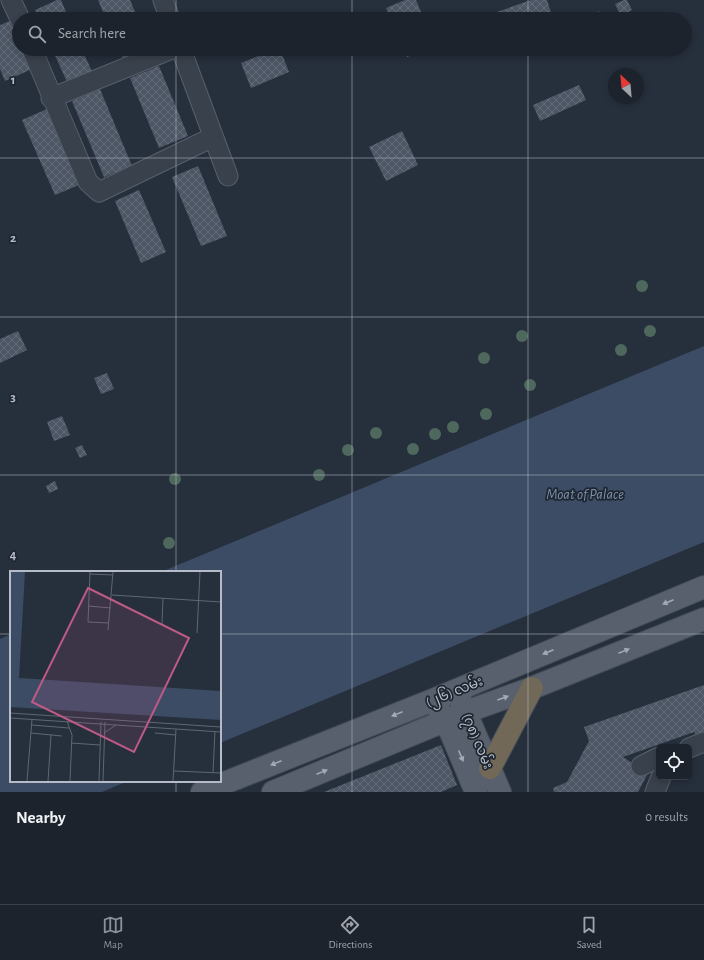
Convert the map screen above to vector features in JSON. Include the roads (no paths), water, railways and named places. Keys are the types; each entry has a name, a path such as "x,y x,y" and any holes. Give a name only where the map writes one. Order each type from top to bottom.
{"highway":[{"path":"490,768 532,688"}],"main road":[{"name":"(၂၆) လမ်း","path":"202,792 433,700 704,587"},
{"name":"(၂၆) လမ်း","path":"272,792 466,712 532,688 704,619"},
{"name":"(၇၈) လမ်း","path":"455,691 466,712 500,792"},
{"name":"(၇၈) လမ်း","path":"433,700 446,721 476,792"}],"street":[{"path":"11,0 17,12"},
{"path":"163,0 167,12"},
{"path":"35,56 51,98 88,182 99,192 213,137"},
{"path":"51,98 155,56"},
{"path":"184,56 228,176"},
{"path":"692,747 704,742"},
{"path":"641,766 656,758"},
{"path":"655,792 659,780"}],"water":[{"name":"Moat of Palace","path":"704,346 704,542 221,743 221,571 163,571"},
{"path":"10,634 10,782 126,782 102,792 0,792 0,639"}]}
